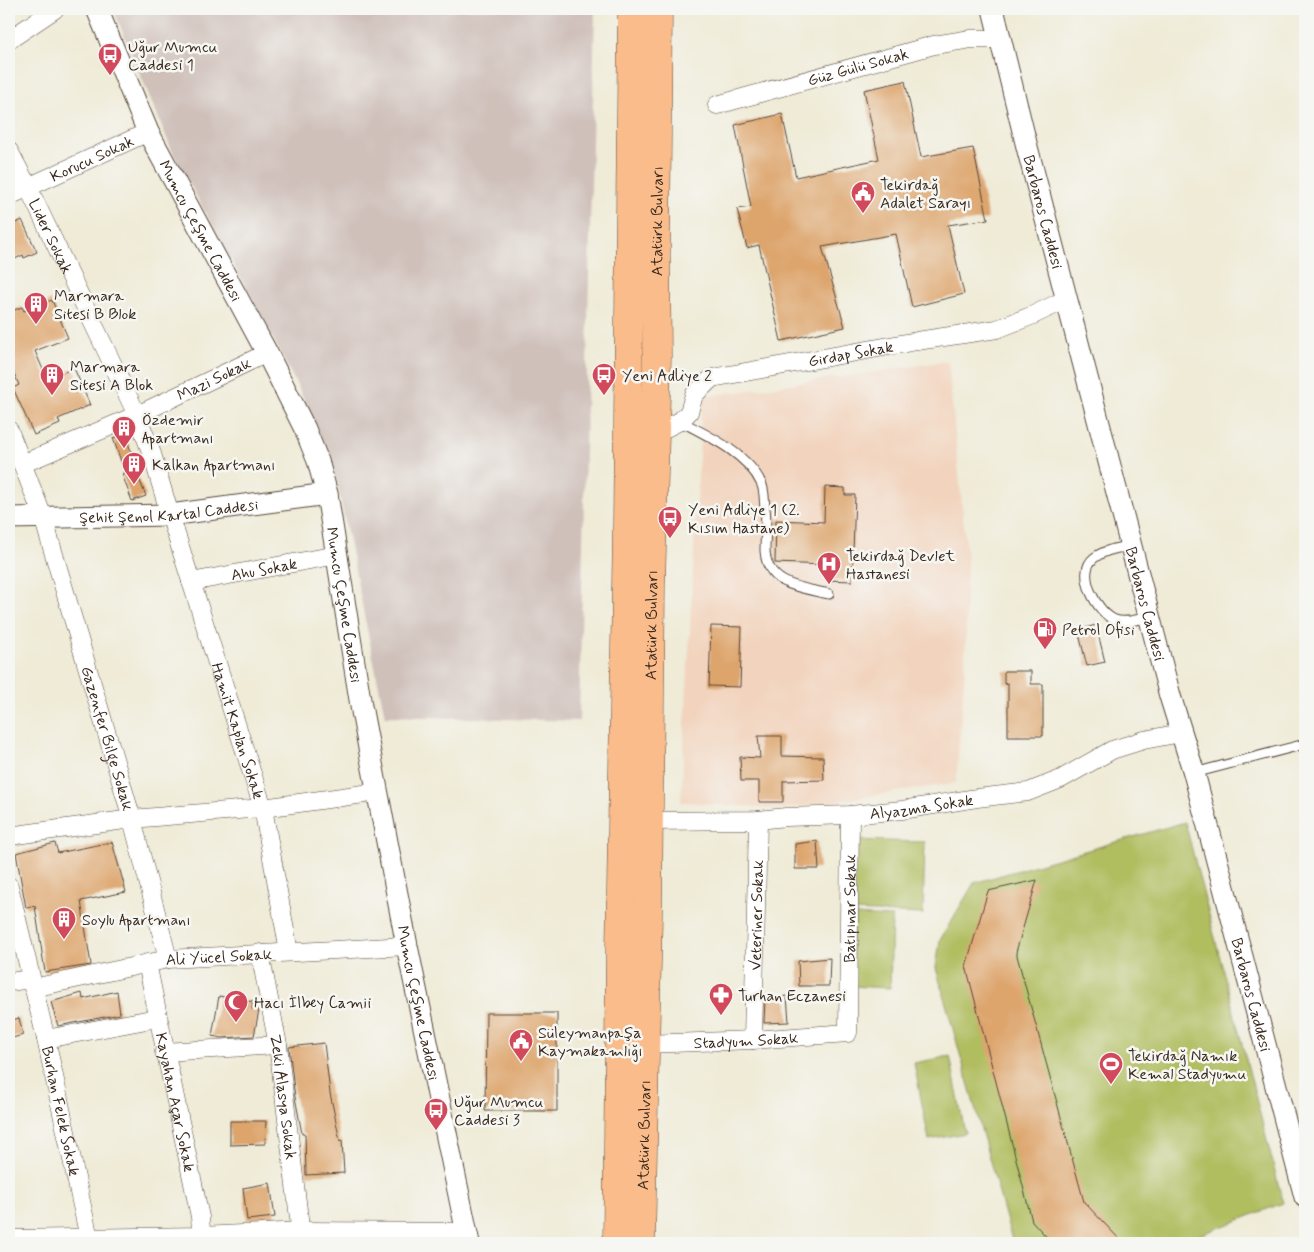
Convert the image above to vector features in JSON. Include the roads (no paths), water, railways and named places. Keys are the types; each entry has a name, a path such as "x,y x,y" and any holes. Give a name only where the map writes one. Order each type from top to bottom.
{"main road":[{"name":"Atatürk Bulvarı","path":"617,1243 632,9"},
{"name":"Atatürk Bulvarı","path":"641,1243 654,434 657,356 658,9"}],"street":[{"path":"9,40 55,9"},
{"name":"Mumcu Çeşme Caddesi","path":"97,9 148,132 267,352 318,460 327,494 361,706 407,946 467,1238"},
{"name":"Barbaros Caddesi","path":"993,9 1131,545 1181,733 1194,773 1305,1197"},
{"name":"Güz Gülü Sokak","path":"717,105 934,44 971,39 1000,39"},
{"name":"Korucu Sokak","path":"9,196 148,132"},
{"name":"Lider Sokak","path":"9,151 137,415 152,454 170,515"},
{"name":"Girdap Sokak","path":"680,421 689,412 694,395 712,378 917,341 997,329 1067,299"},
{"name":"Mazi Sokak","path":"22,464 137,415 267,352"},
{"path":"654,434 680,421"},
{"name":"Gazenfer Bilge Sokak","path":"9,430 43,517 132,819 168,959"},
{"name":"Şehit Şenol Kartal Caddesi","path":"9,518 170,515 327,494"},
{"name":"Hamit Kaplan Sokak","path":"170,515 263,808 289,952"},
{"name":"Ahu Sokak","path":"191,582 336,555"},
{"name":"Alyazma Sokak","path":"648,821 758,820 850,815 1028,792 1061,779 1112,750 1144,740 1181,733"},
{"path":"9,836 132,819 263,808 378,792"},
{"name":"Batıpınar Sokak","path":"848,1033 850,815"},
{"name":"Veteriner Sokak","path":"753,1040 758,820"},
{"name":"Burhan Felek Sokak","path":"9,886 46,1039 90,1240"},
{"name":"Ali Yücel Sokak","path":"9,982 32,984 168,959 407,946"},
{"name":"Zeki Alasya Sokak","path":"260,953 278,1045 302,1237"},
{"name":"Kayahan Açar Sokak","path":"147,963 164,1052 200,1217 201,1240"},
{"path":"46,1039 157,1018"},
{"name":"Stadyum Sokak","path":"645,1044 753,1040 848,1033"},
{"path":"164,1052 278,1045"},
{"path":"9,1239 467,1238"}],"lane":[{"path":"680,421 718,441 750,465 762,484 766,515 765,554 772,573 786,584 829,594"},
{"path":"1131,545 1104,552 1092,560 1087,570 1087,582 1094,602 1104,614 1116,620 1126,621 1150,617"},
{"path":"1194,773 1305,744"}],"place":[{"name":"Uğur Mumcu Caddesi 1","path":"110,76"},
{"name":"Tekirdağ Adalet Sarayı","path":"863,214"},
{"name":"Marmara Sitesi B Blok","path":"36,325"},
{"name":"Marmara Sitesi A Blok","path":"52,396"},
{"name":"Yeni Adliye 2","path":"604,396"},
{"name":"Özdemir Apartmanı","path":"124,449"},
{"name":"Kalkan Apartmanı","path":"134,485"},
{"name":"Yeni Adliye 1 (2. Kısım Hastane)","path":"670,539"},
{"name":"Tekirdağ Devlet Hastanesi","path":"829,585"},
{"name":"Petrol Ofisi","path":"1045,650"},
{"name":"Soylu Apartmanı","path":"64,940"},
{"name":"Turhan Eczanesi","path":"721,1016"},
{"name":"Hacı İlbey Camii","path":"236,1023"},
{"name":"Süleymanpaşa Kaymakamlığı","path":"521,1062"},
{"name":"Tekirdağ Namık Kemal Stadyumu","path":"1111,1085"},
{"name":"Uğur Mumcu Caddesi 3","path":"436,1131"}]}
